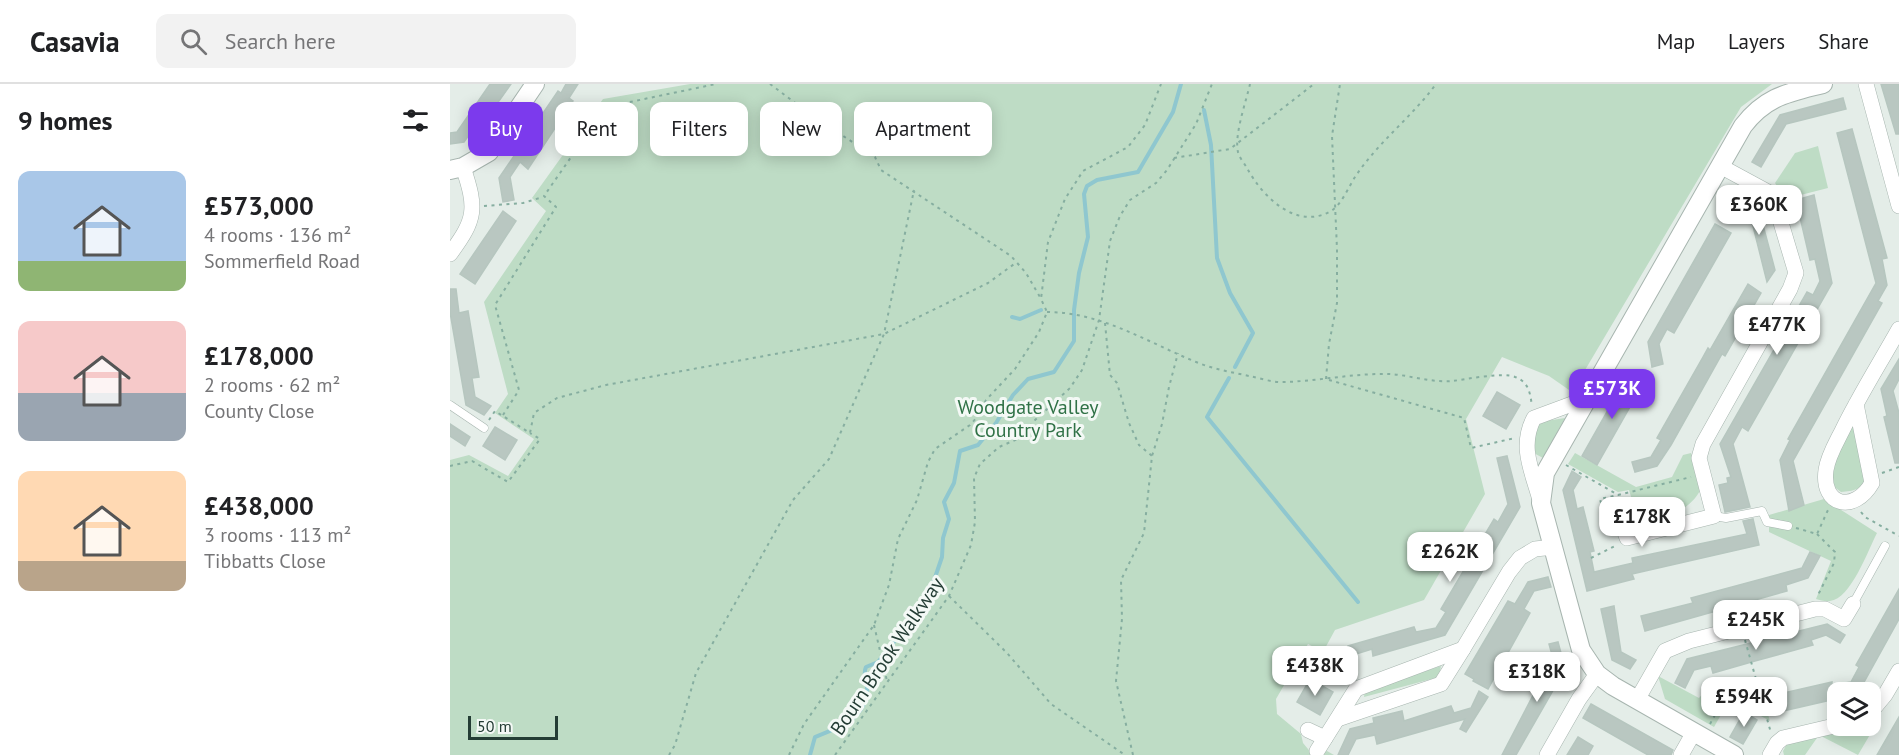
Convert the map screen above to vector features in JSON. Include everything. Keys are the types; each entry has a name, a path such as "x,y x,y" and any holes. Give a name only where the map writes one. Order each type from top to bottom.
{"street":[{"path":"450,254 471,224 472,196 457,169 489,152 536,84"},
{"path":"1541,503 1545,473 1743,126 1756,110 1772,99 1823,84"},
{"path":"1866,84 1899,206"},
{"path":"1620,519 1627,538 1714,516 1700,458 1702,444 1790,290 1796,273 1776,206 1768,192 1720,166"},
{"path":"1856,404 1872,483 1864,496 1852,502 1839,502 1830,496 1826,484 1826,469 1832,450 1856,404 1899,329"},
{"path":"1588,398 1534,418 1526,439 1581,650 1597,674 1637,700 1734,755"},
{"path":"1338,719 1441,684 1509,572 1520,558 1535,549 1554,547"},
{"path":"1637,700 1665,651 1689,641 1815,609 1825,609 1844,619 1853,604"},
{"path":"1317,752 1356,689 1463,649"},
{"path":"1881,701 1899,671"},
{"path":"1547,755 1597,674"},
{"path":"1773,749 1784,738 1827,728"},
{"path":"1308,730 1325,738"},
{"path":"1681,755 1698,734"}],"lane":[{"path":"450,405 484,429"},
{"path":"1714,516 1726,518 1762,510 1767,522 1788,525"},
{"path":"1853,604 1885,546"}],"path":[{"path":"472,207 523,203 544,196 606,107 716,84"},
{"path":"770,84 875,157 881,170 1011,256 1026,273 1047,312 1039,332 1016,369 986,400 979,415 970,425 935,449 928,462 917,500 898,539 889,585 874,625 804,724 789,755"},
{"path":"1041,299 1048,242 1065,199 1083,171 1128,147 1145,125 1161,84"},
{"name":"Bourn Brook Walkway","path":"835,755 949,596 971,545 975,522 974,478 980,464 999,447 1022,437 1034,421 1070,388 1082,370 1098,320 1110,241 1120,216 1130,200 1156,183 1174,158 1196,124 1212,84"},
{"path":"1250,84 1238,152 1263,193 1293,214 1311,217 1331,211 1336,206 1369,158 1423,103 1436,84"},
{"path":"1174,158 1230,149 1314,84"},
{"path":"1326,379 1329,344 1337,303 1336,206 1332,136 1340,84"},
{"path":"669,755 675,745 696,673 793,500 829,459 884,334 914,190"},
{"path":"503,415 519,390 495,305 556,207 544,196"},
{"path":"530,433 534,413 557,398 606,385 884,334 988,283 1017,262"},
{"path":"1047,312 1063,312 1098,320 1136,333 1220,370 1282,382 1390,374 1452,381 1474,376 1486,378 1508,375 1517,377 1530,389 1534,418"},
{"path":"1105,323 1110,375 1117,383 1129,423 1139,445 1152,456"},
{"path":"1133,755 1116,681 1122,620 1121,580 1144,533 1152,456 1162,424 1178,353"},
{"path":"1326,379 1464,418 1471,448 1510,438 1526,439"},
{"path":"450,466 472,461 508,482 540,439 495,411 484,429"},
{"path":"1554,457 1618,495"},
{"path":"1871,470 1881,473 1899,467"},
{"path":"1620,519 1606,523 1600,499 1703,474"},
{"path":"1817,534 1828,511 1830,496"},
{"path":"1852,502 1865,517 1899,536"},
{"path":"1788,525 1817,534 1835,552 1834,563 1818,592 1815,609"},
{"path":"1591,558 1627,538"},
{"path":"949,596 1007,653 1051,704 1125,755"},
{"path":"874,625 888,682"},
{"path":"1742,627 1773,749"},
{"path":"1698,734 1729,689 1756,681"}],"green space":[{"name":"Woodgate Valley Country Park","path":"690,84 1772,84 1741,107 1572,392 1549,376 1502,357 1466,419 1485,494 1424,600 1335,630 1323,652 1308,644 1276,699 1277,714 1301,734 1303,743 1313,755 450,755 450,460 469,455 508,476 534,439 495,413 508,394 484,302 546,211 532,198 562,156 638,156 638,102 601,102 603,99"},
{"path":"1818,146 1828,188 1785,199 1775,183 1795,153"},
{"path":"1565,418 1543,458 1530,451 1539,422"},
{"path":"1855,419 1866,479 1856,489 1841,492 1829,483 1834,451"},
{"path":"1575,453 1636,487 1672,477 1683,455 1691,453 1701,489 1689,504 1675,513 1638,520 1629,490 1618,492 1568,464"},
{"path":"1824,499 1877,533 1852,583 1838,598 1828,601 1816,599 1831,561 1769,532 1769,515"},
{"path":"1441,666 1439,677 1364,697 1365,691"},
{"path":"1658,676 1699,698 1707,689 1714,691 1758,682 1770,721 1730,699 1714,727 1665,699"},
{"path":"1827,733 1827,736 1869,736 1858,755 1819,735 1805,755 1784,755 1783,751 1787,744 1818,735"},
{"path":"1327,751 1334,755 1313,755"}],"building":[{"path":"490,84 511,84 498,102 478,102"},
{"path":"566,84 578,84 569,98 572,102 555,102 555,128 543,146 543,113 558,91 561,93"},
{"path":"1881,84 1899,84 1899,134 1896,134"},
{"path":"1843,98 1846,109 1786,124 1761,167 1752,162 1780,115"},
{"path":"468,116 468,136 464,142 450,144 450,133 457,132"},
{"path":"1852,129 1887,258 1882,259 1887,285 1878,301 1882,303 1793,461 1804,505 1789,511 1780,460 1790,440 1788,439 1876,283 1837,133"},
{"path":"514,156 537,156 528,169 520,162 510,177 514,200 503,202 499,178"},
{"path":"1814,195 1832,283 1748,431 1742,427 1733,444 1750,507 1725,512 1719,485 1728,483 1727,478 1731,477 1720,444 1807,292 1813,295 1820,281 1815,259 1810,260 1796,200"},
{"path":"1740,199 1759,210 1775,270 1767,282 1751,218 1734,209"},
{"path":"503,211 516,221 475,284 460,274"},
{"path":"1715,224 1731,233 1674,333 1667,329 1659,344 1663,364 1652,367 1648,342"},
{"path":"1748,284 1761,293 1725,356 1722,354 1657,466 1635,472 1632,462 1651,457 1661,440 1657,438 1708,348 1710,350"},
{"path":"450,289 456,289 459,313 468,311 479,377 472,378 475,397 491,406 484,415 466,405 450,312"},
{"path":"1899,359 1899,379 1893,391 1899,413 1899,463 1895,463 1884,417 1887,416 1881,389"},
{"path":"1646,374 1650,383 1633,387 1624,401 1631,405 1597,465 1582,456 1625,380"},
{"path":"1497,392 1520,405 1506,429 1483,416"},
{"path":"450,424 470,437 465,446 450,436"},
{"path":"495,427 517,440 505,460 483,446"},
{"path":"1507,456 1520,507 1445,635 1373,656 1372,649 1356,654 1348,670 1338,665 1348,646 1414,627 1416,632 1436,628 1446,612 1441,609 1494,519 1498,522 1508,504 1497,458"},
{"path":"1572,471 1581,477 1573,490 1577,509 1583,507 1594,551 1590,552 1594,572 1633,563 1632,558 1747,534 1743,521 1753,519 1759,545 1632,574 1634,579 1587,591 1563,490"},
{"path":"1810,552 1820,556 1808,578 1786,585 1787,591 1645,631 1641,616 1693,603 1691,598 1802,568"},
{"path":"1548,577 1551,587 1534,591 1524,609 1530,613 1488,689 1473,681 1474,679 1465,674 1508,601 1515,604 1528,582"},
{"path":"1899,589 1899,619 1864,682 1851,682 1859,667 1856,665"},
{"path":"1614,606 1621,652 1636,660 1630,669 1612,660 1601,609"},
{"path":"1827,624 1845,635 1840,643 1826,635 1811,640 1813,645 1713,673 1711,666 1694,670 1685,688 1675,683 1687,659"},
{"path":"1558,642 1564,664 1555,687 1516,755 1502,755 1541,680 1544,682 1554,662 1549,644"},
{"path":"1310,679 1333,692 1320,715 1297,702"},
{"path":"1827,683 1827,701 1770,714 1766,697"},
{"path":"1479,691 1488,697 1466,732 1460,729 1465,719 1377,744 1375,735 1356,739 1348,755 1338,755 1350,729 1374,723 1373,718 1402,711 1404,721 1451,706 1454,713 1471,708"},
{"path":"1591,704 1673,750 1671,755 1648,755 1583,718"},
{"path":"1744,712 1757,720 1743,744 1730,737"},
{"path":"1899,717 1899,755 1877,755"},
{"path":"1578,737 1593,746 1588,755 1567,755"}],"waterway":[{"path":"810,755 815,737 841,726 862,708 867,690 866,667 878,662 905,628 910,615 929,595 942,557 943,538 949,519 944,502 954,483 960,451 978,445 996,423 1013,395 1028,379 1054,372 1074,341 1074,310 1079,273 1088,237 1084,194 1087,186 1097,180 1138,172 1173,112 1181,84"},
{"path":"1204,110 1211,145 1217,258 1230,293 1253,333 1235,367"},
{"path":"1012,317 1020,319 1041,310"},
{"path":"1229,378 1207,417 1358,602"}]}
